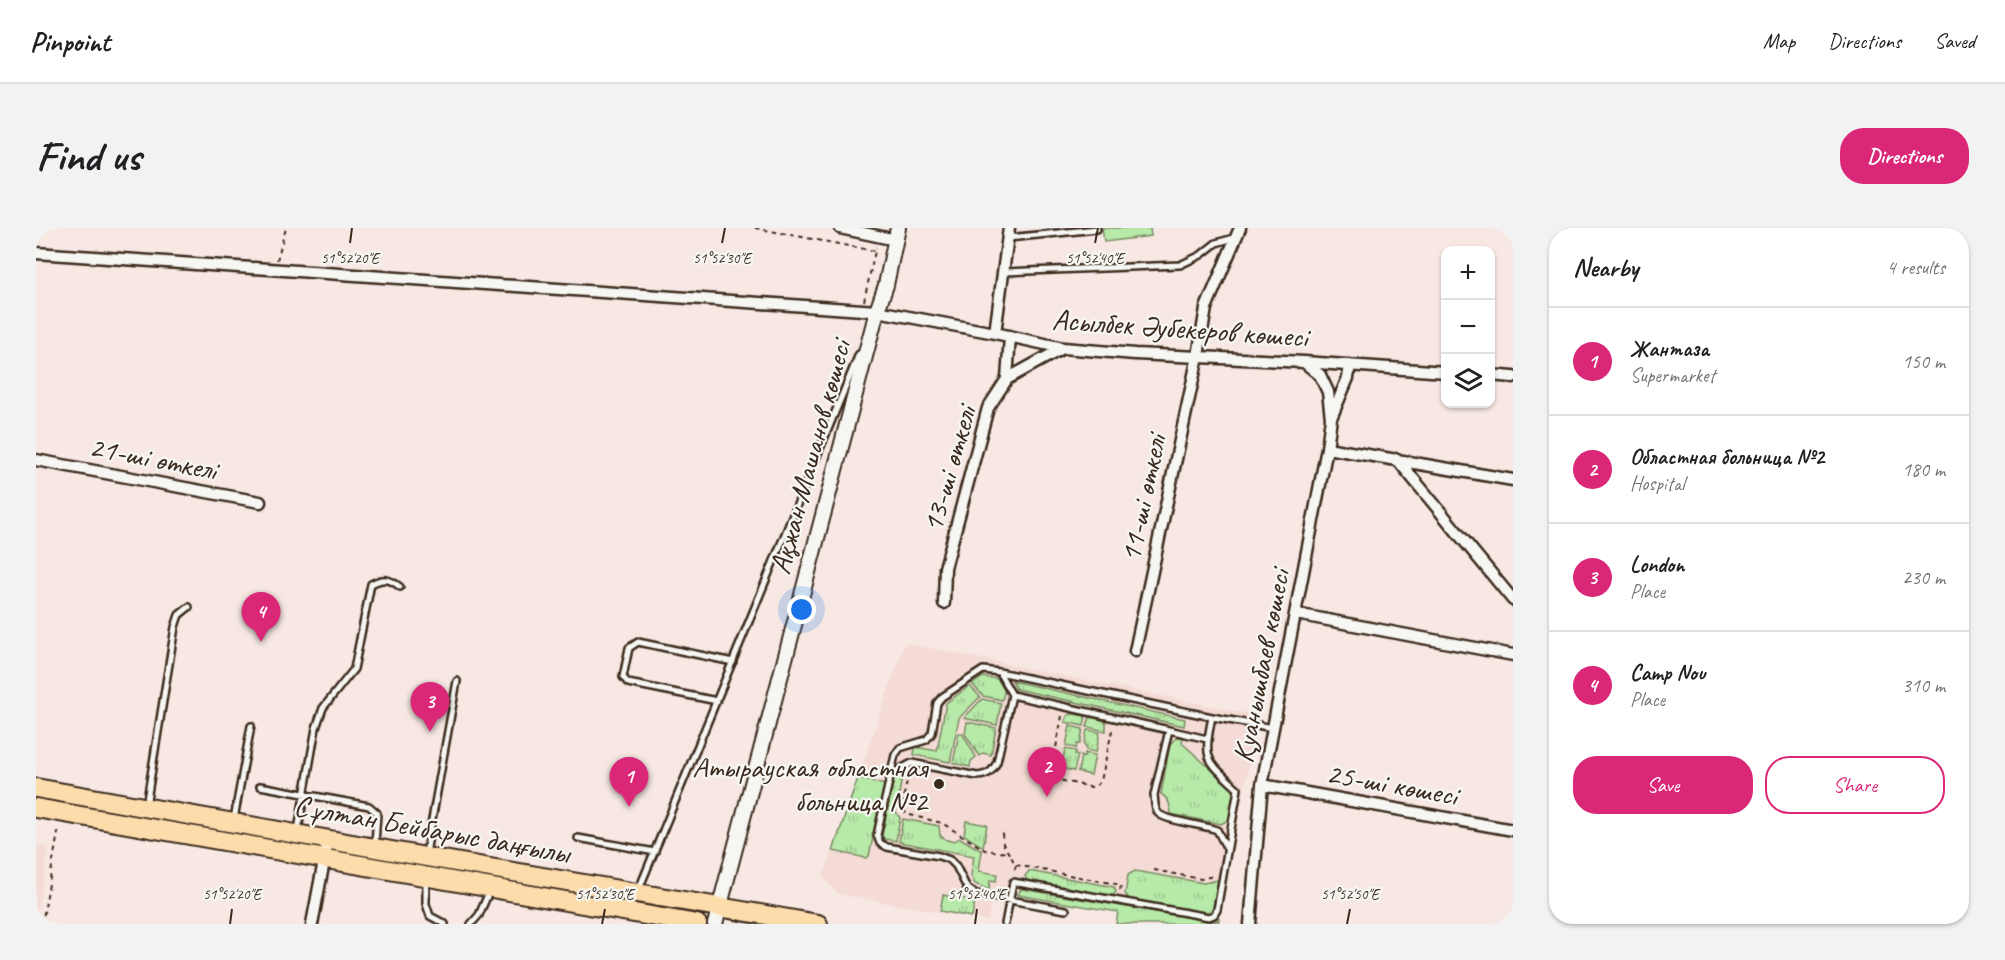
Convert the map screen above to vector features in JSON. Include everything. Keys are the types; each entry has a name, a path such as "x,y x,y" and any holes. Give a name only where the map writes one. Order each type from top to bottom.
{"main road":[{"name":"Сұлтан Бейбарыс даңғылы","path":"36,788 638,893 717,916 818,924"},
{"name":"Сұлтан Бейбарыс даңғылы","path":"36,808 697,924"},
{"path":"495,888 502,870"}],"street":[{"path":"840,228 879,237 897,234"},
{"path":"995,333 1007,233"},
{"name":"11-ші өткелі","path":"1135,651 1198,356 1206,308 1238,233"},
{"name":"Ақжан Машанов көшесі","path":"717,916 877,311 886,285 897,234"},
{"name":"Асылбек Әубекеров көшесі","path":"36,253 877,311 1063,348 1441,372"},
{"path":"1007,379 1010,336"},
{"name":"13-ші өткелі","path":"944,603 945,568 988,408 1007,379 1063,348"},
{"name":"Қуанышбаев көшесі","path":"1250,924 1262,785 1296,614 1331,418 1328,392 1320,375 1304,362"},
{"name":"Қуанышбаев көшесі","path":"1331,418 1348,378 1350,365"},
{"path":"1495,375 1513,377"},
{"path":"1327,448 1513,480"},
{"path":"1397,459 1513,600"},
{"name":"21-ші өткелі","path":"36,460 260,502"},
{"path":"1296,614 1513,655"},
{"name":"25-ші көшесі","path":"1262,785 1513,830"},
{"path":"312,924 328,840"}],"lane":[{"path":"1007,233 1096,229"},
{"path":"1003,272 1180,265 1201,255 1216,243 1238,233"},
{"path":"638,893 877,311"},
{"path":"297,834 316,728 323,708 354,669 371,584 381,579 392,580 400,587"},
{"path":"146,807 175,627 179,615 189,607"},
{"path":"717,701 628,683 623,677 629,648 638,642 733,662"},
{"path":"1066,910 976,894 967,888 956,866 950,860 887,847 880,843 877,835 895,755 900,748 926,740 932,733 937,703 942,697 983,670 1273,728"},
{"path":"891,774 912,763 976,776 987,775 993,770 997,762 1012,695 999,672"},
{"path":"426,857 457,681"},
{"path":"1012,695 1208,739"},
{"path":"1005,924 1013,882 1209,917 1214,915 1217,910 1238,789 1214,766 1209,758 1206,748 1212,717"},
{"path":"233,823 251,726"},
{"path":"1169,730 1154,795 1158,813 1217,830 1227,850"},
{"path":"261,786 375,809 377,813 374,848"},
{"path":"578,838 655,852"},
{"path":"426,876 426,904 430,916 445,924"},
{"path":"471,924 495,888"}],"path":[{"path":"274,269 286,228"},
{"path":"755,228 875,251"},
{"path":"861,310 879,237"},
{"path":"1063,707 1051,769 1051,774 1055,779 1096,786 1101,781 1114,718"},
{"path":"912,763 903,801 906,814 942,823 985,850 1008,853"},
{"path":"42,924 62,813"},
{"path":"1002,833 1003,844 1016,865 1013,882"},
{"path":"1154,870 1201,879 1210,878 1218,873 1225,863"},
{"path":"1016,865 1121,885 1119,901"}],"shaded area":[{"path":"905,643 1259,716 1218,924 1116,924 1118,912 993,890 988,921 838,894 823,877"},
{"path":"36,845 49,847 36,920"}],"green space":[{"path":"1102,228 1150,228 1151,236 1104,242"},
{"path":"983,677 999,679 1005,689 1002,700 983,696 972,684"},
{"path":"1012,681 1185,719 1184,726 1016,689"},
{"path":"970,686 980,697 959,718 950,762 914,755 915,747 937,751 946,703"},
{"path":"982,699 1001,703 997,725 964,718"},
{"path":"1068,715 1086,716 1084,726 1065,722"},
{"path":"1090,717 1106,722 1106,731 1087,727"},
{"path":"967,722 996,728 991,755 983,753 979,756 965,734"},
{"path":"1070,726 1083,729 1080,744 1077,744 1076,748 1066,746"},
{"path":"1087,730 1100,732 1096,752 1086,750 1084,745"},
{"path":"959,733 962,733 976,757 971,761 970,767 953,763"},
{"path":"1177,737 1183,737 1182,743 1234,790 1230,819 1221,824 1171,814 1169,802 1161,794 1170,744"},
{"path":"1065,749 1076,751 1075,755 1078,755 1074,771 1061,768"},
{"path":"1085,753 1095,755 1091,775 1078,772 1081,756 1084,757"},
{"path":"903,771 896,812 900,818 896,841 885,839 882,836 894,778"},
{"path":"858,778 885,785 869,856 866,858 833,851"},
{"path":"903,819 939,826 940,835 945,839 952,841 960,838 982,851 979,871 997,874 996,881 990,880 989,890 975,884 971,876 974,856 899,842"},
{"path":"966,821 987,825 983,847 964,835"},
{"path":"1029,871 1114,887 1116,892 1113,896 1027,881 1025,876"},
{"path":"1135,871 1204,883 1218,880 1211,912 1129,899 1125,894 1128,875"},
{"path":"1023,889 1214,922 1219,919 1218,924 1116,924 1118,912 1018,895"},
{"path":"943,895 975,901 972,917 940,911"}],"place":[{"name":"Camp Nou","path":"261,642"},
{"name":"London","path":"430,732"},
{"name":"Атырауская областная больница №2","path":"939,784"},
{"name":"Областная больница №2","path":"1047,797"},
{"name":"Жантаза","path":"629,807"}]}
